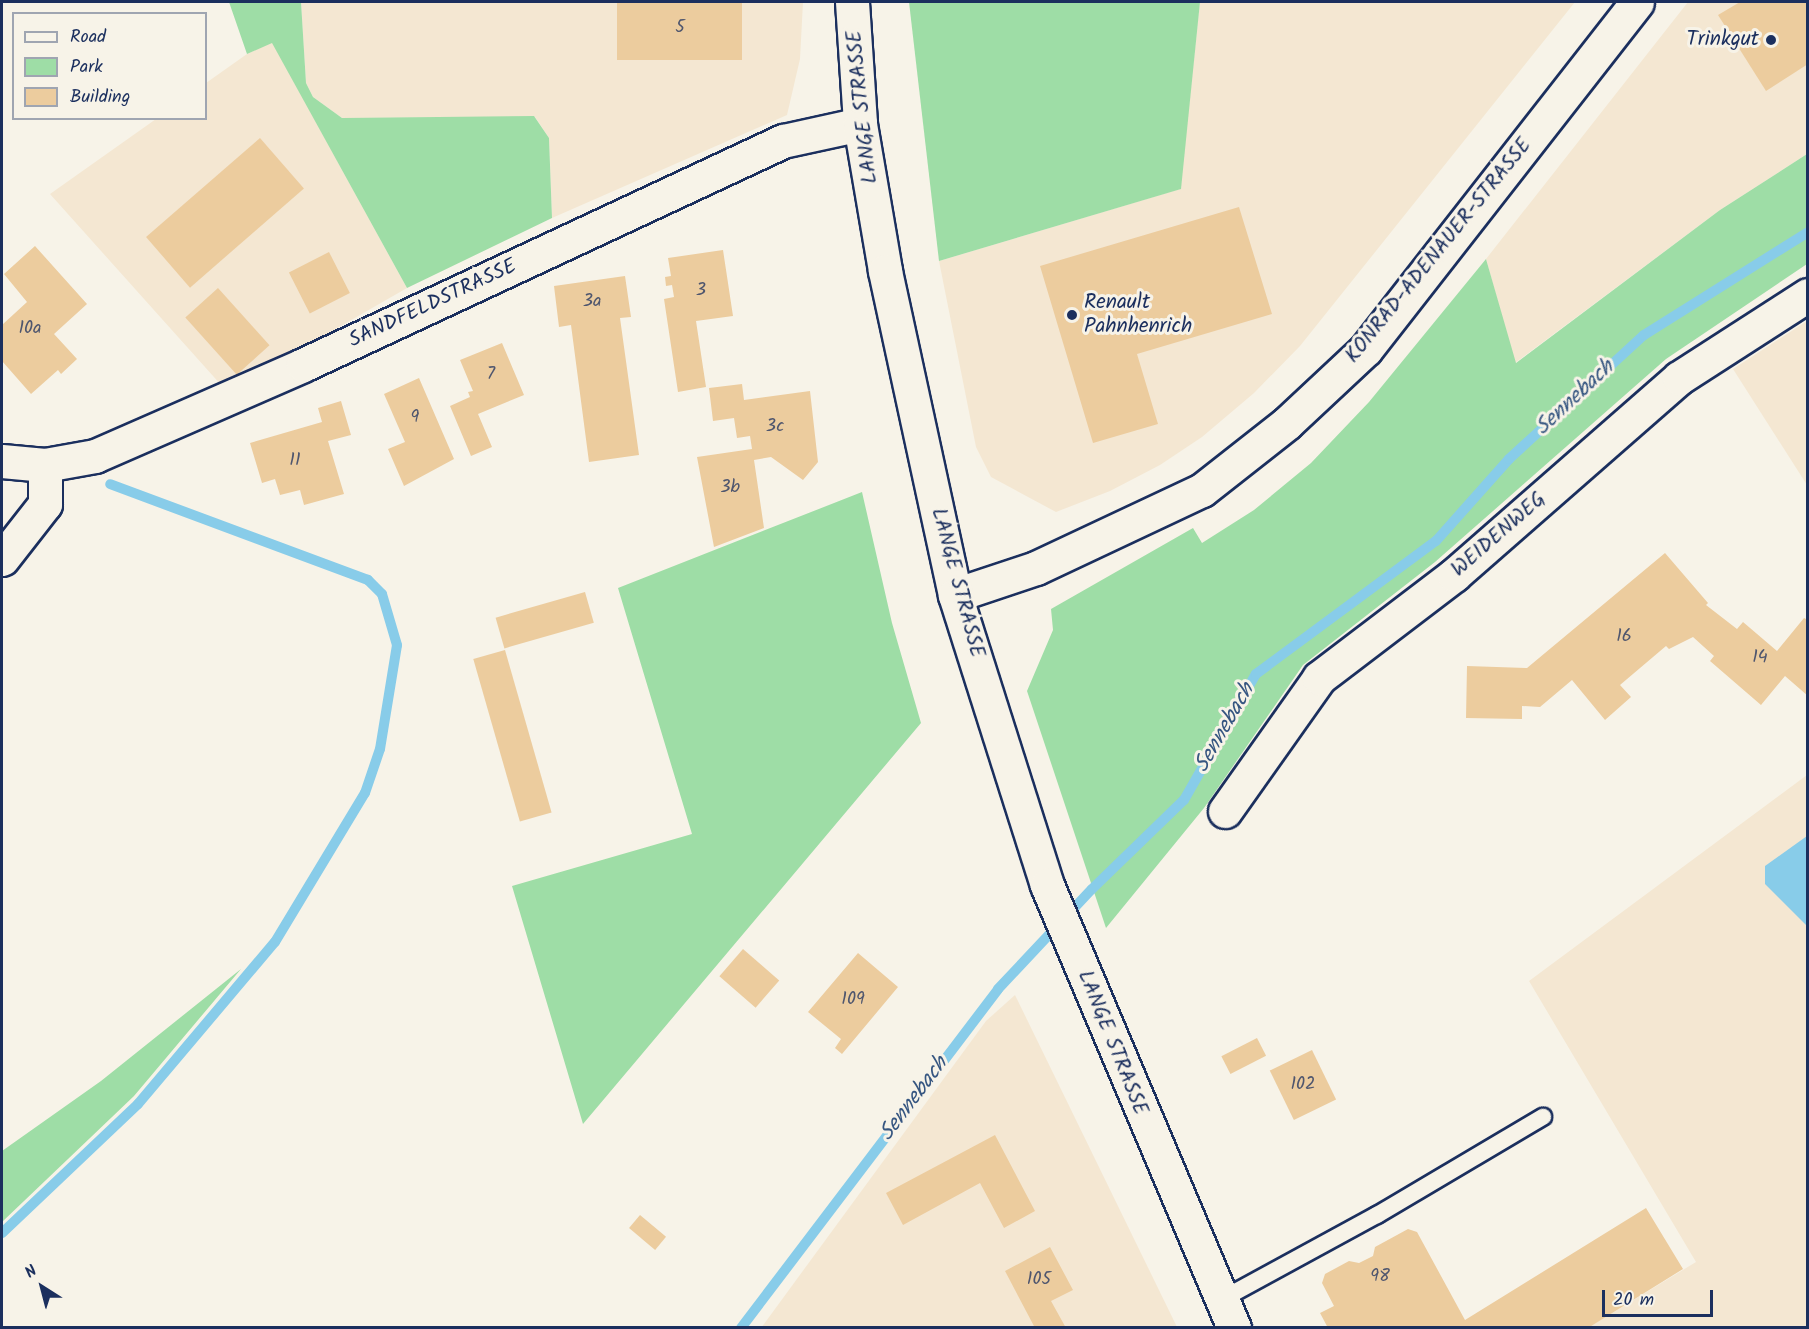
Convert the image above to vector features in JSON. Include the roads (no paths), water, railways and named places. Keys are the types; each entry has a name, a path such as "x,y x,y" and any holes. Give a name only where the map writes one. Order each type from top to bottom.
{"street":[{"name":"LANGE STRASSE","path":"852,2 860,124 885,271 955,595 1047,885 1226,1314"},
{"name":"KONRAD-ADENAUER-STRASSE","path":"955,595 1036,568 1202,490 1287,423 1366,349 1637,2"},
{"name":"SANDFELDSTRASSE","path":"2,461 45,465 95,456 303,365 783,141 860,124"},
{"name":"WEIDENWEG","path":"1226,811 1319,678 1454,575 1679,378 1808,295"},
{"path":"2,559 45,504 45,465"}],"lane":[{"path":"1226,1314 1377,1215 1543,1117"}],"water":[{"path":"1807,836 1807,926 1765,884 1765,866"}],"waterway":[{"name":"Sennebach","path":"741,1328 998,989 1092,889 1184,800 1256,674 1436,541 1509,459 1644,335 1808,232"},
{"path":"2,1233 138,1104 275,942 365,793 380,749 397,645 382,594 368,580 110,484"}],"place":[{"name":"Trinkgut","path":"1771,40"},
{"name":"Renault Pahnhenrich","path":"1072,315"}]}
